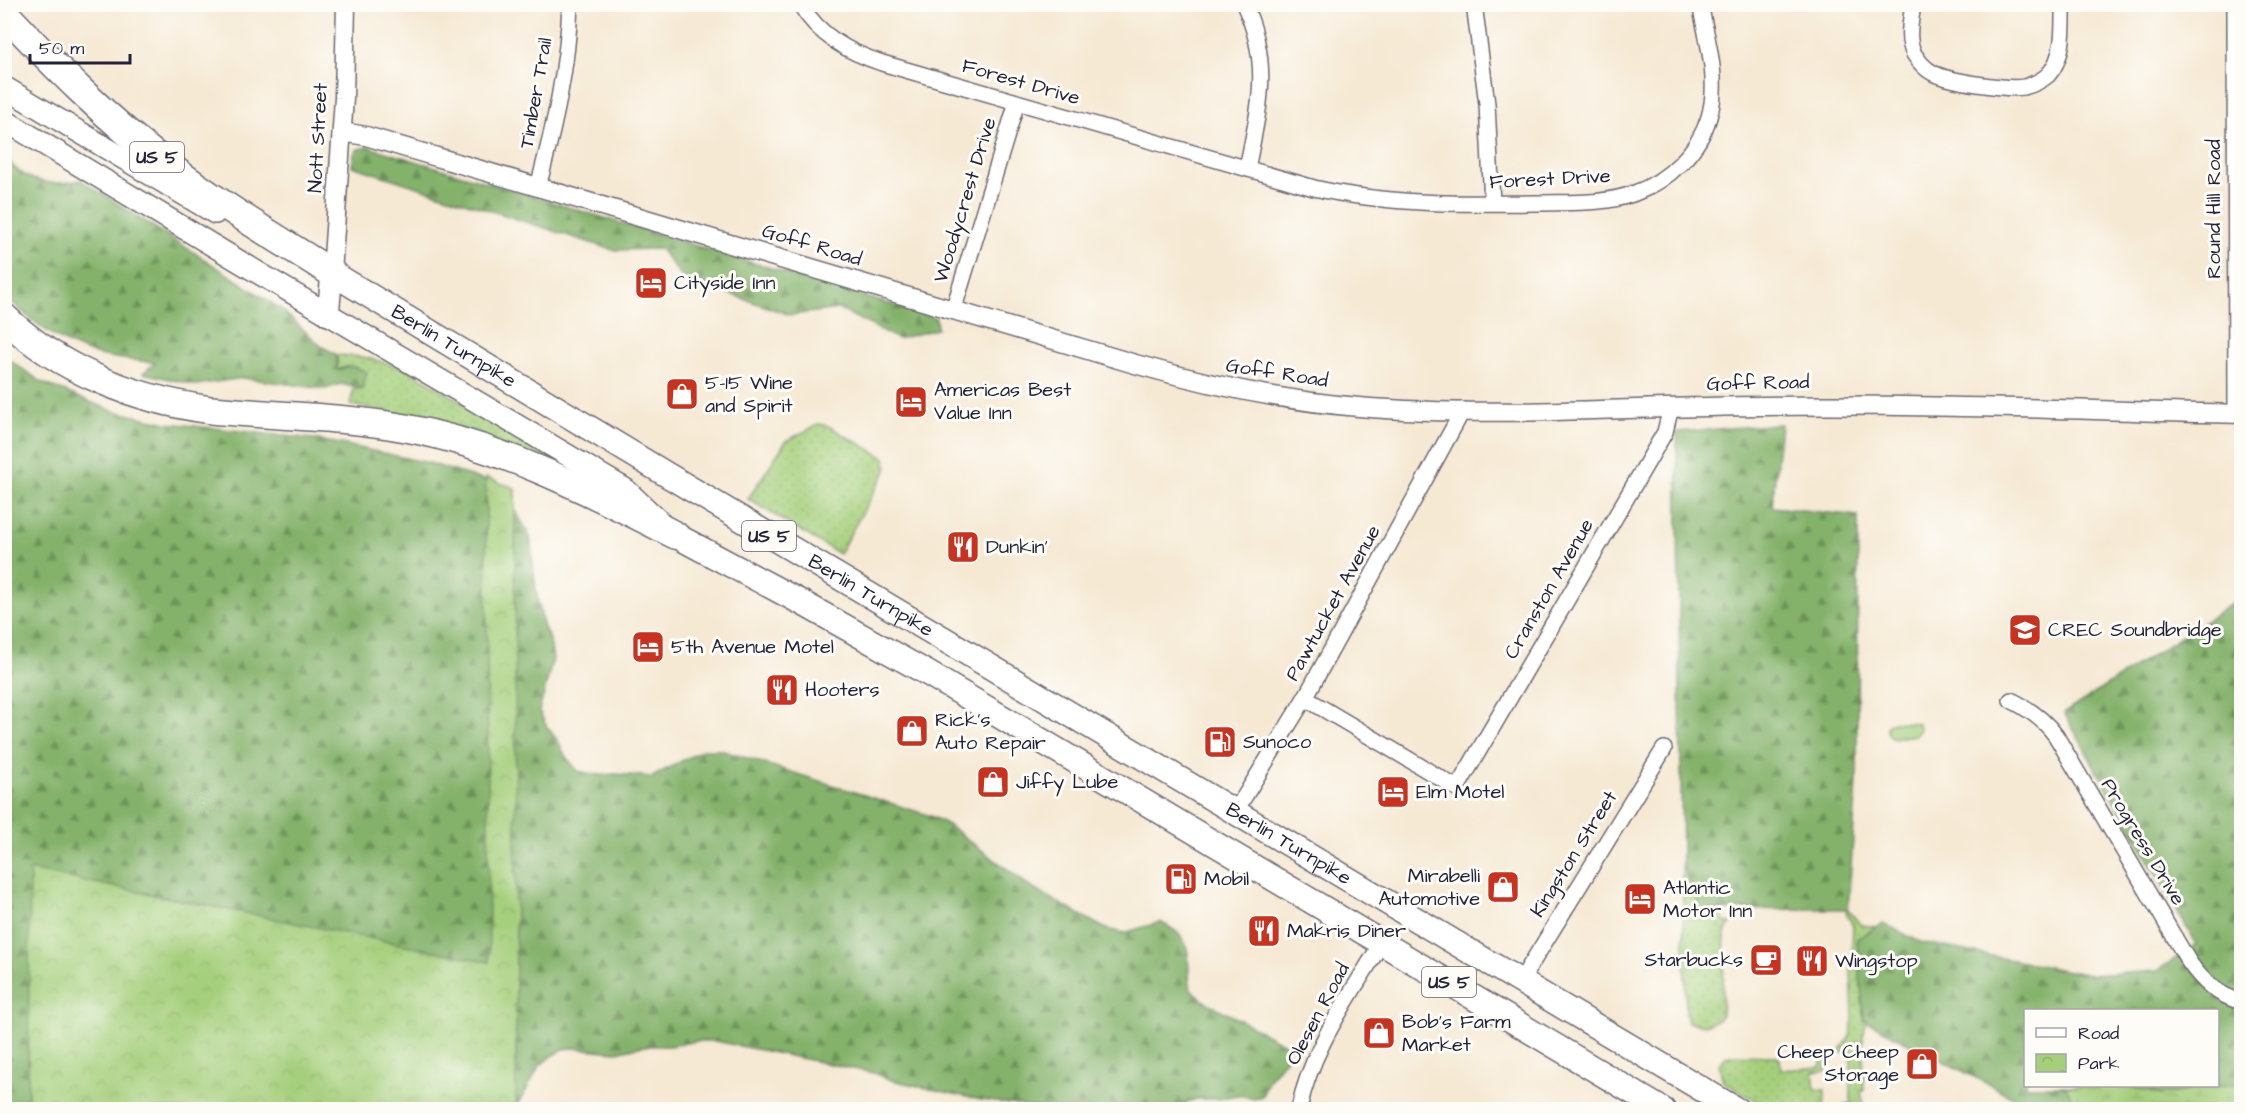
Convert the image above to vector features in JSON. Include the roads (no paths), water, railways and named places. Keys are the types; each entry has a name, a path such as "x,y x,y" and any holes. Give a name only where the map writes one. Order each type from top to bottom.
{"highway":[{"name":"US 5","path":"4,12 75,86 136,141 186,179 332,273"},
{"name":"Berlin Turnpike","path":"332,273 620,447 1520,982 1704,1100 1737,1110"},
{"name":"US 5","path":"4,317 28,337 69,364 92,376 138,394 170,403 211,410 360,421 408,428 443,437 542,470 675,535"},
{"name":"Berlin Turnpike","path":"675,535 807,605 929,674 1663,1110"},
{"path":"1216,844 1234,812"}],"main road":[{"name":"Berlin Turnpike","path":"4,87 286,255 332,273"},
{"name":"Berlin Turnpike","path":"4,120 328,315 625,489 675,535"},
{"path":"328,315 332,273"}],"street":[{"name":"Nott Street","path":"332,273 342,132 346,4"},
{"name":"Timber Trail","path":"538,188 561,92 570,4"},
{"name":"Forest Drive","path":"800,4 815,25 833,41 848,50 882,63 1314,188 1363,198 1410,203 1588,202 1618,198 1647,188 1681,162 1701,138 1709,119 1713,99 1713,77 1700,4"},
{"path":"1244,4 1259,44 1262,74 1247,169"},
{"path":"1474,4 1486,93 1492,203"},
{"path":"1913,4 1910,44 1924,68 1945,77 2016,87 2037,82 2048,75 2055,64 2062,40 2063,4"},
{"name":"Round Hill Road","path":"2235,4 2239,414"},
{"name":"Woodycrest Drive","path":"953,311 1017,102"},
{"name":"Goff Road","path":"342,132 366,136 953,311 1236,391 1358,407 1463,410 1864,406 2239,414"},
{"name":"Cranston Avenue","path":"1305,698 1457,788 1665,432 1671,407"},
{"name":"Pawtucket Avenue","path":"1234,812 1305,698 1463,410"},
{"name":"Progress Drive","path":"2011,700 2034,713 2056,736 2199,976 2223,996 2241,1002"},
{"name":"Kingston Street","path":"1520,982 1664,749"},
{"name":"Olesen Road","path":"1299,1109 1310,1069 1382,942"}],"place":[{"name":"Cityside Inn","path":"651,283"},
{"name":"5-15 Wine and Spirit","path":"682,394"},
{"name":"Americas Best Value Inn","path":"911,402"},
{"name":"Dunkin'","path":"963,547"},
{"name":"CREC Soundbridge","path":"2025,630"},
{"name":"5th Avenue Motel","path":"648,647"},
{"name":"Hooters","path":"782,690"},
{"name":"Rick's Auto Repair","path":"912,731"},
{"name":"Sunoco","path":"1220,742"},
{"name":"Jiffy Lube","path":"993,782"},
{"name":"Elm Motel","path":"1393,792"},
{"name":"Mobil","path":"1181,879"},
{"name":"Mirabelli Automotive","path":"1503,887"},
{"name":"Atlantic Motor Inn","path":"1640,899"},
{"name":"Makris Diner","path":"1264,931"},
{"name":"Starbucks","path":"1766,960"},
{"name":"Wingstop","path":"1812,961"},
{"name":"Bob's Farm Market","path":"1379,1033"},
{"name":"Cheep Cheep Storage","path":"1922,1064"}]}
